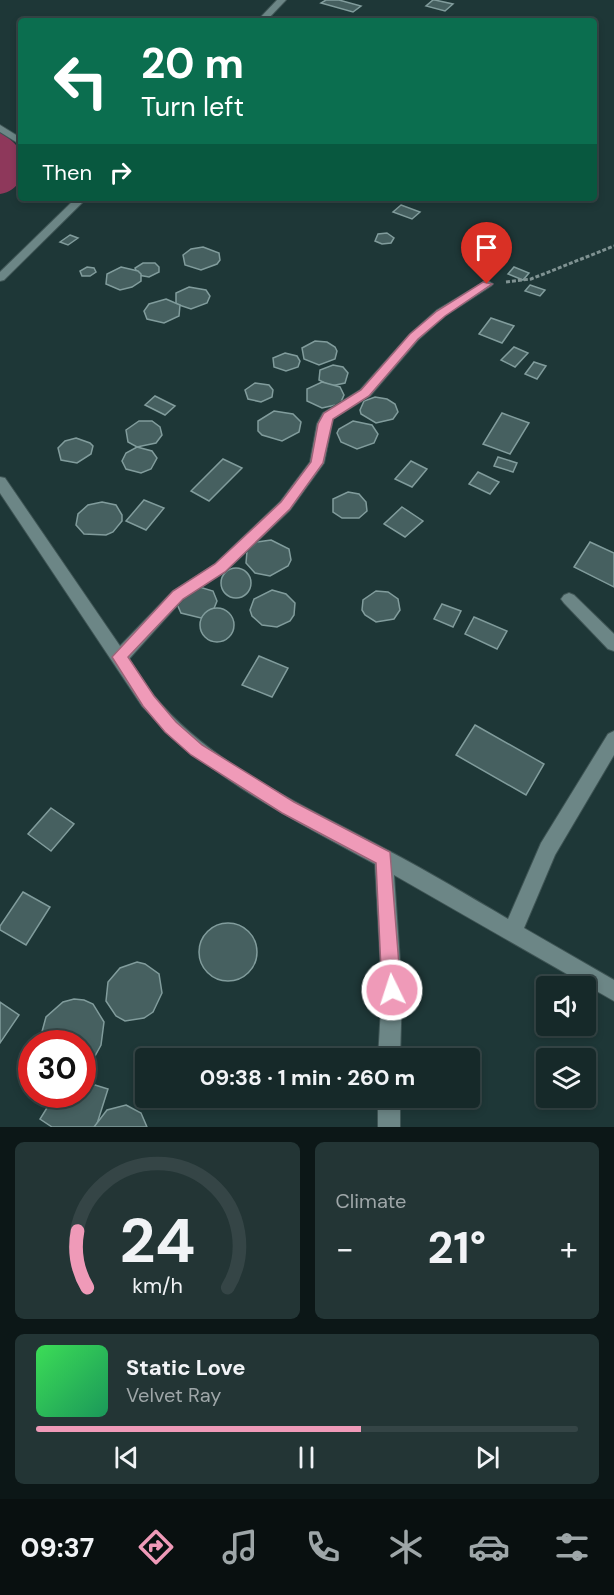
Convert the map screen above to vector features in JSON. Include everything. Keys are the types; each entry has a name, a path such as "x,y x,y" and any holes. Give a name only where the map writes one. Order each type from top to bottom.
{"street":[{"path":"264,18 282,0"},
{"path":"0,128 18,139"},
{"path":"0,278 77,201"},
{"path":"120,657 178,595 220,568 285,506 317,463 324,424 328,416 365,393 414,337 441,313 487,284"},
{"path":"0,482 86,613 120,657 148,701 170,727 197,750 288,807 384,858 614,991"},
{"path":"570,598 614,644"},
{"path":"513,931 548,849 614,739"},
{"path":"384,858 392,990 389,1048"},
{"path":"388,1108 389,1127"}],"path":[{"path":"487,284 531,279 614,246"}],"shaded area":[{"path":"0,132 18,148 18,183 13,189 0,194"}],"building":[{"path":"326,0 339,0 361,6 353,12 321,3"},
{"path":"433,0 453,4 445,11 426,6"},
{"path":"401,205 420,212 412,219 393,212"},
{"path":"387,233 394,238 391,243 382,244 375,241 378,234"},
{"path":"70,235 78,238 68,245 60,242"},
{"path":"203,247 219,253 220,260 217,264 201,270 185,265 183,255 191,249"},
{"path":"143,263 155,263 159,267 159,272 149,277 138,275 135,268"},
{"path":"87,267 94,268 96,272 90,276 82,276 80,271"},
{"path":"121,267 138,271 141,274 141,281 132,287 120,290 106,284 107,274"},
{"path":"514,267 529,273 523,280 508,274"},
{"path":"530,285 545,290 540,296 525,291"},
{"path":"189,287 206,290 210,296 207,303 191,309 176,304 176,293"},
{"path":"166,299 180,305 179,316 164,323 147,319 144,311 149,304"},
{"path":"491,318 514,326 502,343 479,334"},
{"path":"315,341 327,342 335,347 337,351 335,359 319,365 304,359 302,348"},
{"path":"514,347 528,353 515,367 501,360"},
{"path":"285,353 297,356 300,361 298,367 286,371 274,367 273,358"},
{"path":"534,362 546,366 537,379 525,374"},
{"path":"333,365 343,367 348,373 345,383 331,386 319,380 320,370"},
{"path":"322,382 340,387 344,395 340,404 322,408 307,401 307,389"},
{"path":"255,383 269,385 273,390 272,397 261,402 248,399 245,390"},
{"path":"155,396 175,406 165,415 145,405"},
{"path":"375,397 387,399 395,404 398,412 393,419 376,423 361,414 360,410 364,401"},
{"path":"274,411 293,414 301,422 299,432 282,441 262,435 258,431 258,421"},
{"path":"502,413 529,423 510,454 483,444"},
{"path":"139,421 152,421 160,427 162,435 156,443 137,447 128,442 126,430"},
{"path":"353,421 372,425 378,434 374,443 357,449 341,442 337,433 339,429"},
{"path":"76,438 93,446 91,454 77,463 61,460 58,448 65,441"},
{"path":"137,447 152,451 157,458 151,469 141,473 126,469 122,461 126,453"},
{"path":"498,457 517,463 513,472 494,466"},
{"path":"223,459 242,468 209,501 191,491"},
{"path":"411,461 427,469 412,487 395,479"},
{"path":"478,472 499,482 490,494 469,484"},
{"path":"348,492 359,494 366,502 367,511 359,518 342,518 333,512 333,499"},
{"path":"144,500 164,508 146,530 126,521"},
{"path":"102,502 116,505 122,515 122,521 113,532 106,535 84,534 76,525 78,514 88,505"},
{"path":"402,507 423,521 405,537 384,524"},
{"path":"271,540 289,549 291,560 288,566 270,576 255,573 246,563 247,551 257,542"},
{"path":"590,542 614,553 614,587 574,567"},
{"path":"236,568 246,573 251,583 246,593 236,598 226,593 221,583 226,573"},
{"path":"196,586 213,591 217,601 213,611 201,618 181,613 177,604"},
{"path":"272,590 286,594 295,603 294,615 290,621 277,627 262,625 252,616 250,610 254,599"},
{"path":"376,591 388,592 398,599 400,610 394,619 376,622 365,615 362,610 363,600"},
{"path":"442,604 461,611 453,627 434,619"},
{"path":"217,608 229,613 234,625 229,637 217,642 205,637 200,625 205,613"},
{"path":"474,617 507,631 497,649 465,634"},
{"path":"259,656 288,668 272,697 242,685"},
{"path":"475,725 544,764 526,795 456,755"},
{"path":"51,808 74,824 51,851 28,834"},
{"path":"23,892 50,907 26,945 0,930 0,926"},
{"path":"228,923 239,925 252,936 257,952 255,963 244,976 228,981 217,979 204,968 199,952 201,941 212,928"},
{"path":"137,962 145,964 159,974 162,993 153,1012 144,1018 125,1021 116,1016 106,1001 108,982 120,968"},
{"path":"74,999 93,1004 104,1022 101,1045 96,1054 96,1030 42,1030 46,1017 63,1002"},
{"path":"0,1002 19,1015 0,1043"},
{"path":"96,1085 108,1089 96,1127 52,1127 40,1119 47,1108 96,1108"},
{"path":"126,1105 141,1113 147,1127 94,1127 107,1110"}],"route":[{"path":"392,990 384,858 288,807 197,750 170,727 148,701 120,657 178,595 220,568 285,506 317,463 324,424 328,416 365,393 414,337 441,313 487,284"}]}
